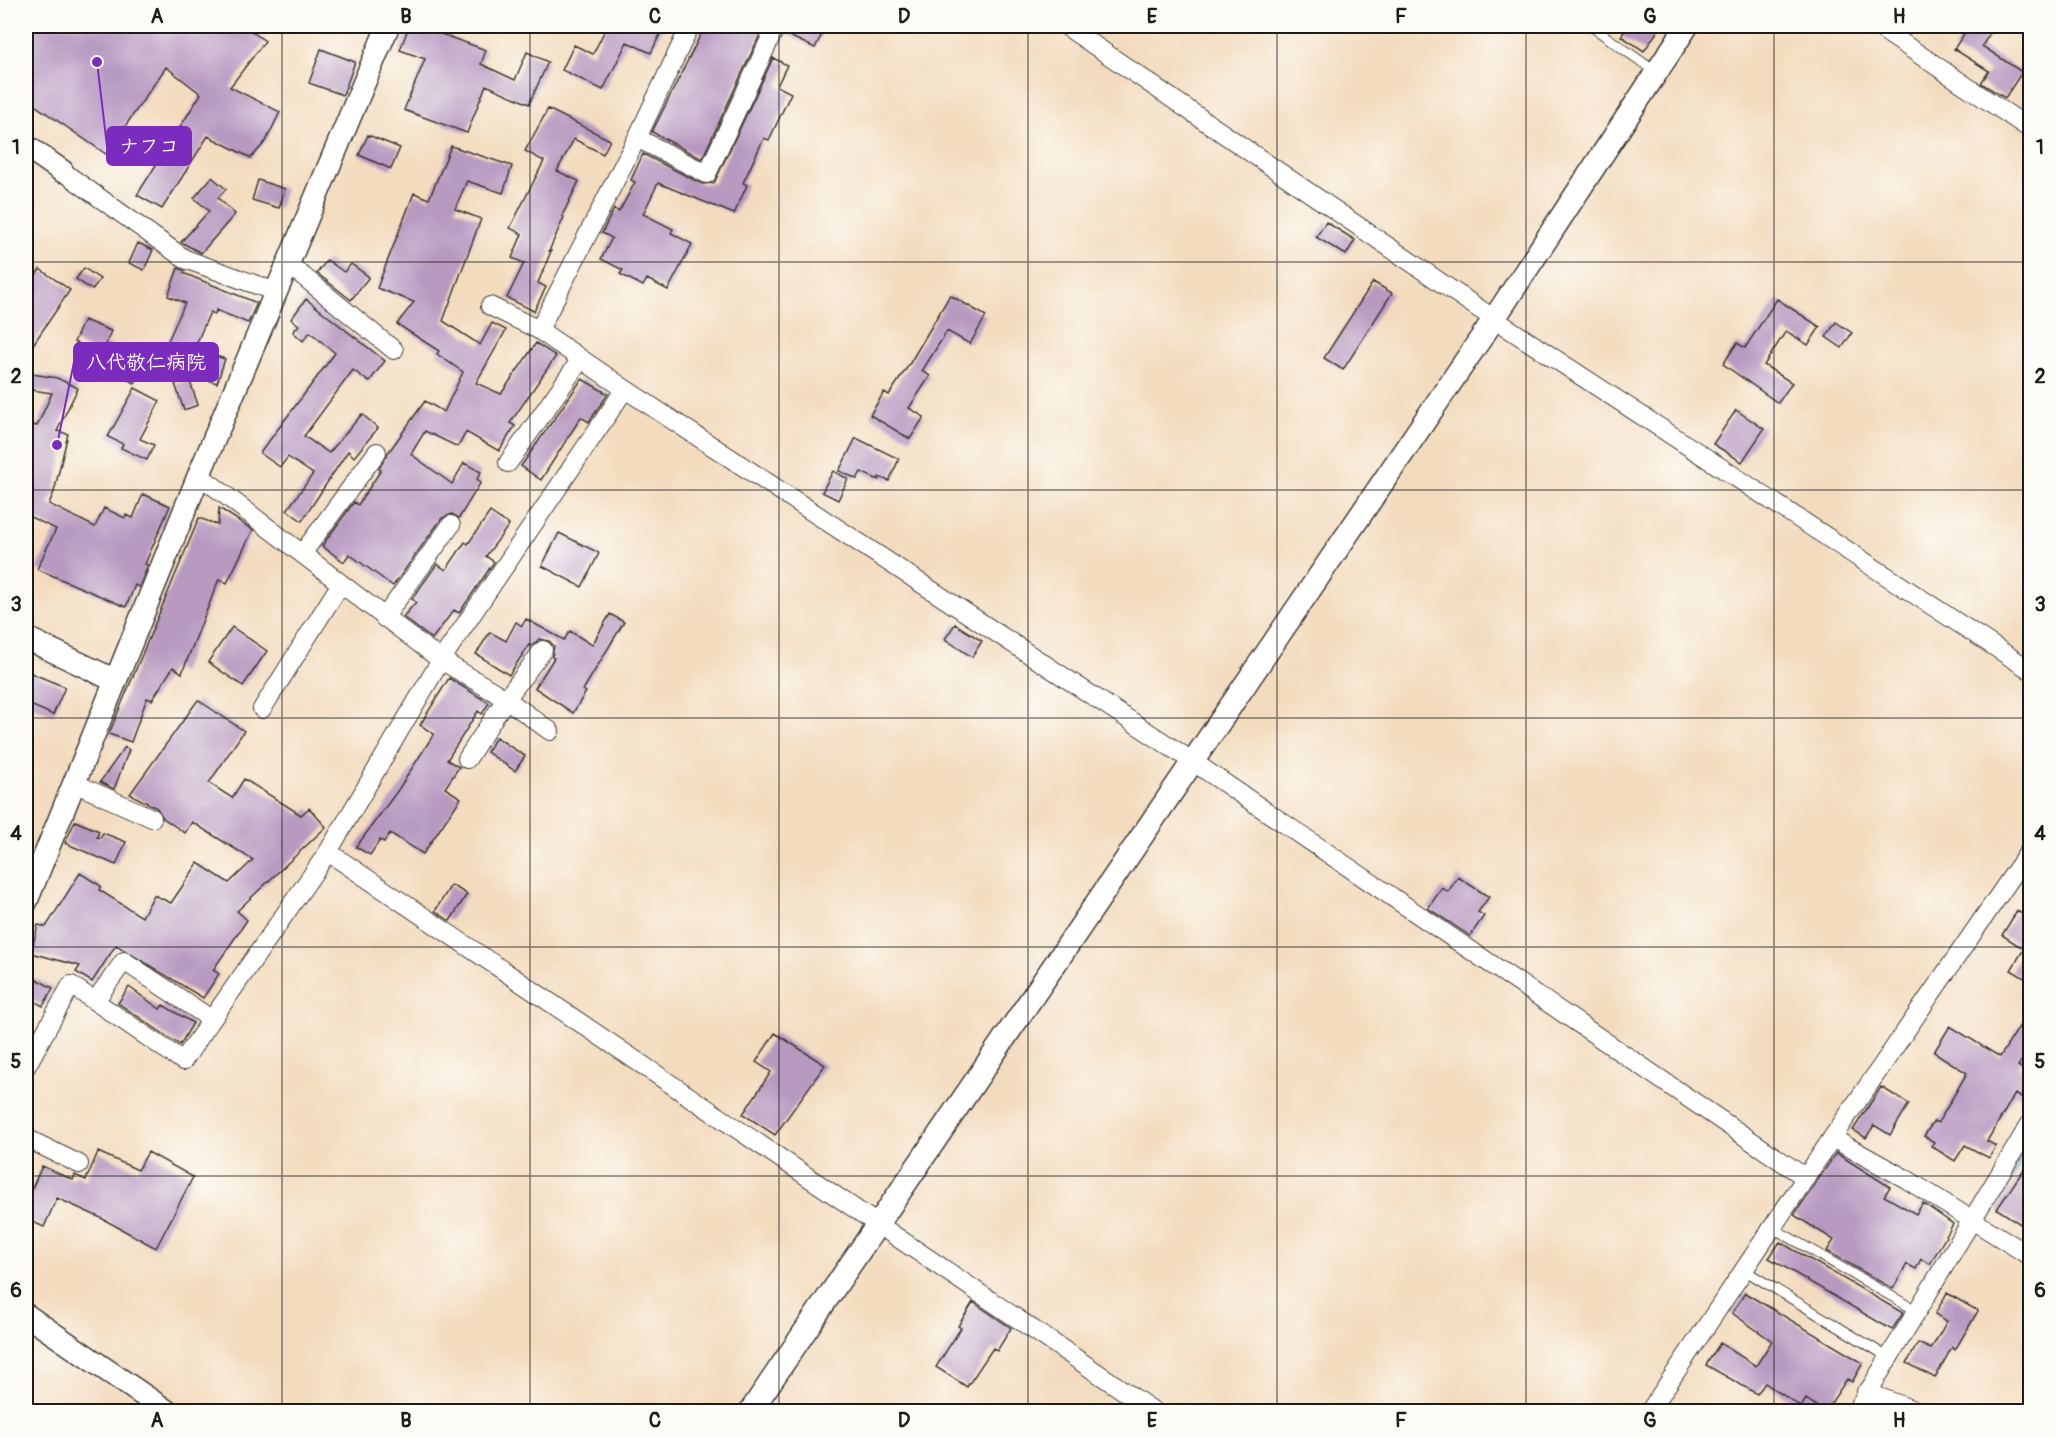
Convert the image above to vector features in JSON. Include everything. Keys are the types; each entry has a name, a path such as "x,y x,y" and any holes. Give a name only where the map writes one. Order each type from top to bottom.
{"street":[{"path":"26,902 114,680 388,26"},
{"path":"539,330 637,138 690,26"},
{"path":"637,138 707,174 776,26"},
{"path":"1066,26 1494,319 2031,670"},
{"path":"750,1412 1494,319 1687,26"},
{"path":"1877,26 2031,129"},
{"path":"26,146 185,259 276,292"},
{"path":"288,264 394,350"},
{"path":"490,306 539,330 625,389 1192,761 1806,1178"},
{"path":"508,464 581,359"},
{"path":"26,1067 71,985 183,1060 328,852 441,660 625,389"},
{"path":"302,554 377,453"},
{"path":"199,475 441,660 506,699 550,731"},
{"path":"384,618 451,525"},
{"path":"262,709 340,585"},
{"path":"26,638 114,680"},
{"path":"467,759 506,699 543,650"},
{"path":"75,783 152,818"},
{"path":"1649,1412 1832,1138 2031,850"},
{"path":"328,852 1155,1412"},
{"path":"95,1001 122,954 211,1019"},
{"path":"1856,1412 1866,1392 2031,1125"},
{"path":"26,1138 79,1164"},
{"path":"1832,1138 1974,1220 2027,1247"},
{"path":"26,1315 168,1412"},
{"path":"1866,1392 1919,1412"}],"lane":[{"path":"1591,26 1656,72"},
{"path":"1773,1228 1917,1311"},
{"path":"1744,1270 1888,1357"}],"water":[{"path":"2030,1138 2030,1149 1992,1213 1987,1209"}],"building":[{"path":"26,26 244,26 265,41 230,87 280,112 266,141 251,158 208,136 162,209 137,195 201,94 166,67 106,154 26,99"},
{"path":"409,26 418,26 486,50 481,64 515,80 527,52 548,62 529,104 486,85 467,133 404,110 425,59 400,50"},
{"path":"607,26 664,26 651,53 627,42 603,90 562,70 574,45 593,54"},
{"path":"705,26 764,26 702,159 652,132"},
{"path":"787,26 826,26 815,48 785,34"},
{"path":"1628,26 1661,26 1644,51 1621,36"},
{"path":"1969,26 1978,26 1990,33 1982,46 2022,72 2005,98 1981,83 1989,71 1954,49"},
{"path":"321,49 355,62 343,95 309,83"},
{"path":"773,58 787,65 777,86 791,93 769,140 764,138 743,183 747,185 734,214 658,183 643,214 673,229 671,233 692,244 668,290 647,279 643,286 620,274 623,270 601,259 612,238 602,233 614,209 619,212 635,182 631,180 643,154 702,184 714,183"},
{"path":"548,109 610,140 603,154 574,139 557,171 579,181 562,216 564,217 549,251 551,251 538,283 546,287 534,311 507,298 524,263 512,258 522,234 510,228 544,161 525,151"},
{"path":"368,135 400,148 391,169 359,155"},
{"path":"451,146 512,166 503,193 467,181 455,209 481,219 443,321 480,345 492,323 506,330 476,383 501,394 536,343 556,356 510,423 515,426 499,451 466,432 458,447 425,431 411,454 452,484 464,463 481,472 477,479 481,482 459,518 452,514 442,518 393,586 349,554 344,562 322,546 354,502 358,505 381,470 379,469 388,453 425,401 444,412 463,372 437,354 439,351 397,324 414,302 377,288 414,193 429,199"},
{"path":"212,177 226,189 218,198 235,214 201,253 181,242 209,211 194,198"},
{"path":"258,180 285,189 279,208 252,200"},
{"path":"1326,222 1355,240 1346,255 1316,237"},
{"path":"138,243 153,250 144,270 129,263"},
{"path":"327,260 344,272 351,264 369,277 351,300 317,273"},
{"path":"84,268 100,279 92,290 76,279"},
{"path":"178,268 185,271 183,273 257,303 248,323 216,310 215,314 210,312 191,356 166,345 185,303 168,296"},
{"path":"40,269 70,290 26,355 26,290"},
{"path":"1373,282 1392,293 1343,370 1324,358"},
{"path":"950,295 986,316 970,344 947,331 922,371 930,376 909,408 924,417 910,439 870,415 884,392 889,395"},
{"path":"306,299 385,361 369,382 353,370 304,436 329,453 362,414 378,428 354,457 348,451 302,521 287,510 313,474 288,457 280,467 260,453 335,353 310,332 303,341 293,332 299,325 291,319"},
{"path":"1777,299 1820,327 1808,345 1786,331 1764,365 1792,383 1778,403 1723,364 1737,343 1745,348"},
{"path":"84,320 111,331 106,344 145,360 135,383 86,360 90,349 74,342"},
{"path":"1836,322 1852,333 1842,348 1826,337"},
{"path":"197,350 225,359 217,383 190,374"},
{"path":"26,373 57,378 78,388 57,431 68,434 49,504 95,527 104,508 125,518 126,515 133,518 143,494 170,506 145,564 148,565 139,587 135,585 126,607 37,569 56,529 26,515 26,423 37,426 52,393 26,389"},
{"path":"189,379 198,405 184,410 175,384"},
{"path":"582,379 608,394 589,422 581,417 541,480 521,466"},
{"path":"135,388 160,401 140,439 154,445 147,460 121,448 123,444 108,437"},
{"path":"1736,410 1764,429 1742,462 1713,444"},
{"path":"856,438 899,459 889,481 879,477 879,480 861,472 857,479 839,471"},
{"path":"833,471 848,479 838,500 822,492"},
{"path":"219,508 253,530 227,583 219,579 182,673 173,667 152,700 147,698 131,742 109,734 199,518 218,525"},
{"path":"490,512 509,525 486,556 494,562 459,613 454,610 432,639 403,617 416,602 412,599 437,564 446,570 465,542 468,544"},
{"path":"559,533 599,553 582,587 542,566"},
{"path":"610,614 624,622 583,690 586,692 573,713 535,688 554,658 552,657 554,646 549,641 539,639 532,646 529,645 509,675 476,654 490,632 506,641 516,622 522,626 526,619 564,640 570,631 592,645"},
{"path":"955,624 982,641 972,657 945,639"},
{"path":"232,627 267,651 243,686 208,662"},
{"path":"26,671 65,687 53,715 26,703"},
{"path":"449,678 489,703 482,714 478,711 447,760 459,767 445,788 461,798 423,854 390,833 384,842 380,840 370,855 356,847 398,790 434,734 420,725"},
{"path":"198,700 244,731 209,783 232,798 244,779 301,815 309,808 326,827 237,911 247,920 213,970 219,974 203,998 116,945 92,982 76,972 80,966 31,953 38,925 46,927 80,873 101,886 99,890 142,917 154,895 171,903 198,863 229,883 253,860 192,822 185,833 163,818 157,808 130,794"},
{"path":"496,737 525,756 515,771 487,752"},
{"path":"125,747 129,750 114,789 100,782"},
{"path":"75,821 99,831 97,837 100,838 103,833 126,842 116,865 65,843"},
{"path":"1458,877 1489,897 1478,912 1484,916 1470,936 1428,908 1442,888 1448,892"},
{"path":"451,885 467,894 450,921 435,911"},
{"path":"2017,911 2031,919 2031,982 2011,970 2024,949 2002,935"},
{"path":"34,978 53,988 43,1006 26,997"},
{"path":"129,987 160,1009 163,1005 193,1023 180,1045 118,1003"},
{"path":"2031,1008 2031,1048 2018,1066 2031,1074 2031,1082 2021,1097 2015,1094 1987,1141 1996,1146 1989,1158 1965,1145 1955,1161 1931,1146 1934,1142 1924,1136 1934,1121 1938,1123 1967,1073 1934,1052 1950,1026 2000,1057"},
{"path":"775,1033 825,1065 775,1135 743,1114 771,1072 756,1062"},
{"path":"1881,1087 1909,1104 1890,1135 1874,1125 1866,1138 1853,1130"},
{"path":"98,1152 138,1170 148,1152 193,1177 156,1248 101,1218 57,1198 44,1227 26,1219 26,1202 42,1166 73,1180 75,1175 86,1180"},
{"path":"1836,1153 1890,1187 1884,1196 1916,1214 1923,1203 1953,1224 1930,1264 1921,1259 1916,1269 1907,1264 1893,1289 1827,1251 1834,1240 1794,1215"},
{"path":"2031,1159 2031,1218 2025,1227 1997,1209"},
{"path":"1780,1242 1903,1313 1892,1330 1769,1258"},
{"path":"1745,1293 1863,1363 1852,1382 1847,1379 1825,1412 1806,1399 1801,1407 1765,1383 1757,1394 1706,1365 1720,1343 1756,1366 1772,1341 1732,1313"},
{"path":"1947,1293 1978,1311 1955,1350 1952,1347 1935,1378 1907,1363 1918,1343 1931,1349 1947,1321 1935,1314"},
{"path":"973,1302 1011,1328 997,1351 993,1348 967,1387 936,1367 961,1328 958,1326"}],"place":[{"name":"ナフコ","path":"97,62"},
{"name":"八代敬仁病院","path":"57,445"}]}
